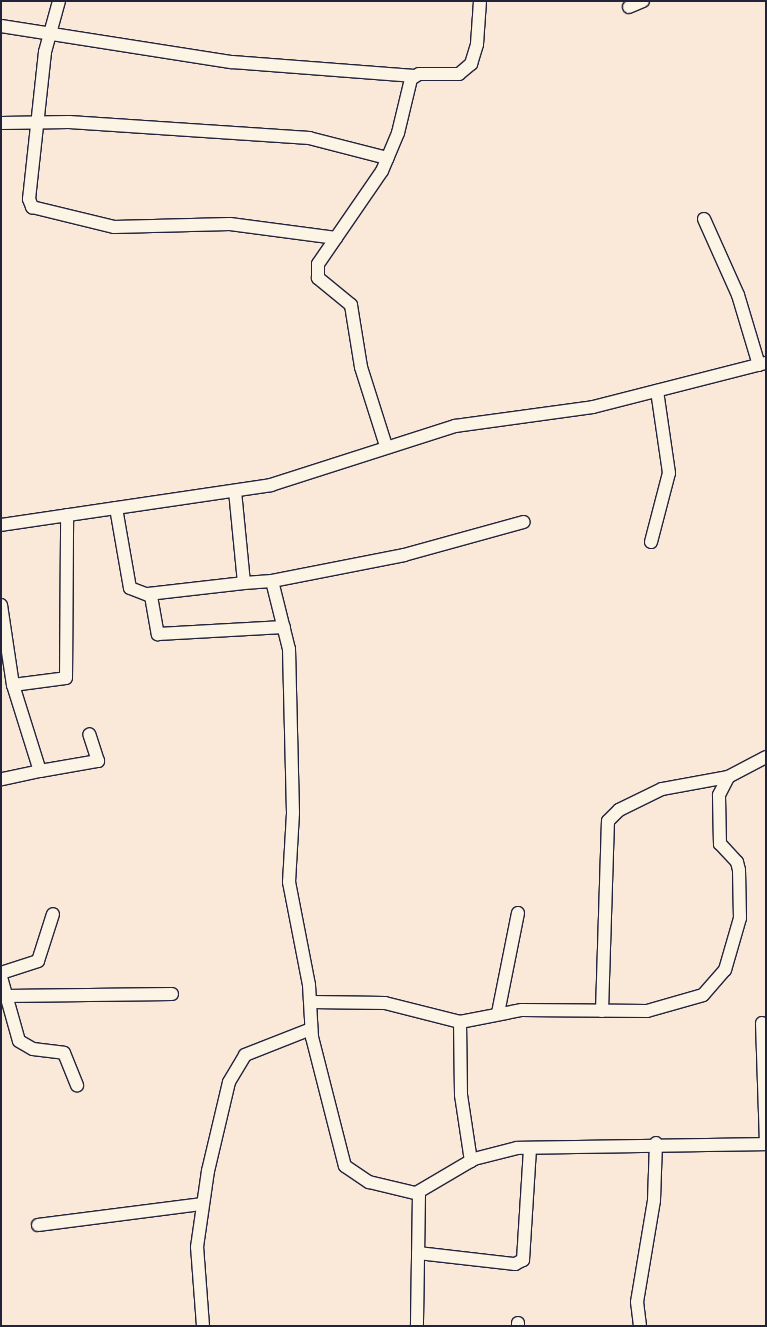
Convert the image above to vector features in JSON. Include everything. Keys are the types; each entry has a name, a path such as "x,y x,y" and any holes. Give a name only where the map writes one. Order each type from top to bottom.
{"street":[{"path":"59,1 48,32 36,125 29,199 35,209 114,227 230,224 336,238"},
{"path":"1,26 232,62 414,76 466,71 477,44 480,1"},
{"path":"629,7 643,1"},
{"path":"386,446 361,367 351,305 318,278 318,264 387,158 414,76"},
{"path":"1,123 36,125 68,122 316,139 387,158"},
{"path":"1,525 235,491 301,477 386,446 482,419 593,407 763,364 738,295 704,219"},
{"path":"650,542 669,473 657,391"},
{"path":"235,491 244,583"},
{"path":"116,508 130,588 148,594 272,581 404,555 524,522"},
{"path":"13,685 66,678 67,515"},
{"path":"272,581 284,627 291,669 289,882 311,1002 311,1029 345,1166 369,1182 418,1192 471,1161 498,1151 656,1143 766,1144 762,1023"},
{"path":"148,594 160,635 284,627"},
{"path":"1,605 13,685 40,771"},
{"path":"1,780 98,761 89,734"},
{"path":"602,1011 608,821 619,810 662,789 728,777 766,757"},
{"path":"311,1002 385,1003 460,1022 498,1013 661,1008 703,995 721,977 740,918 737,862 725,852 719,836 719,795 728,777"},
{"path":"498,1013 518,913"},
{"path":"1,973 38,961 54,914"},
{"path":"1,977 19,1041 25,1047 64,1053 77,1085"},
{"path":"6,996 172,994"},
{"path":"460,1022 462,1109 471,1161"},
{"path":"203,1326 196,1266 203,1204 229,1082 238,1062 254,1050 311,1029"},
{"path":"640,1326 637,1302 654,1200 656,1143"},
{"path":"418,1253 515,1264 523,1260 530,1148"},
{"path":"417,1326 418,1192"},
{"path":"38,1225 203,1204"}]}
